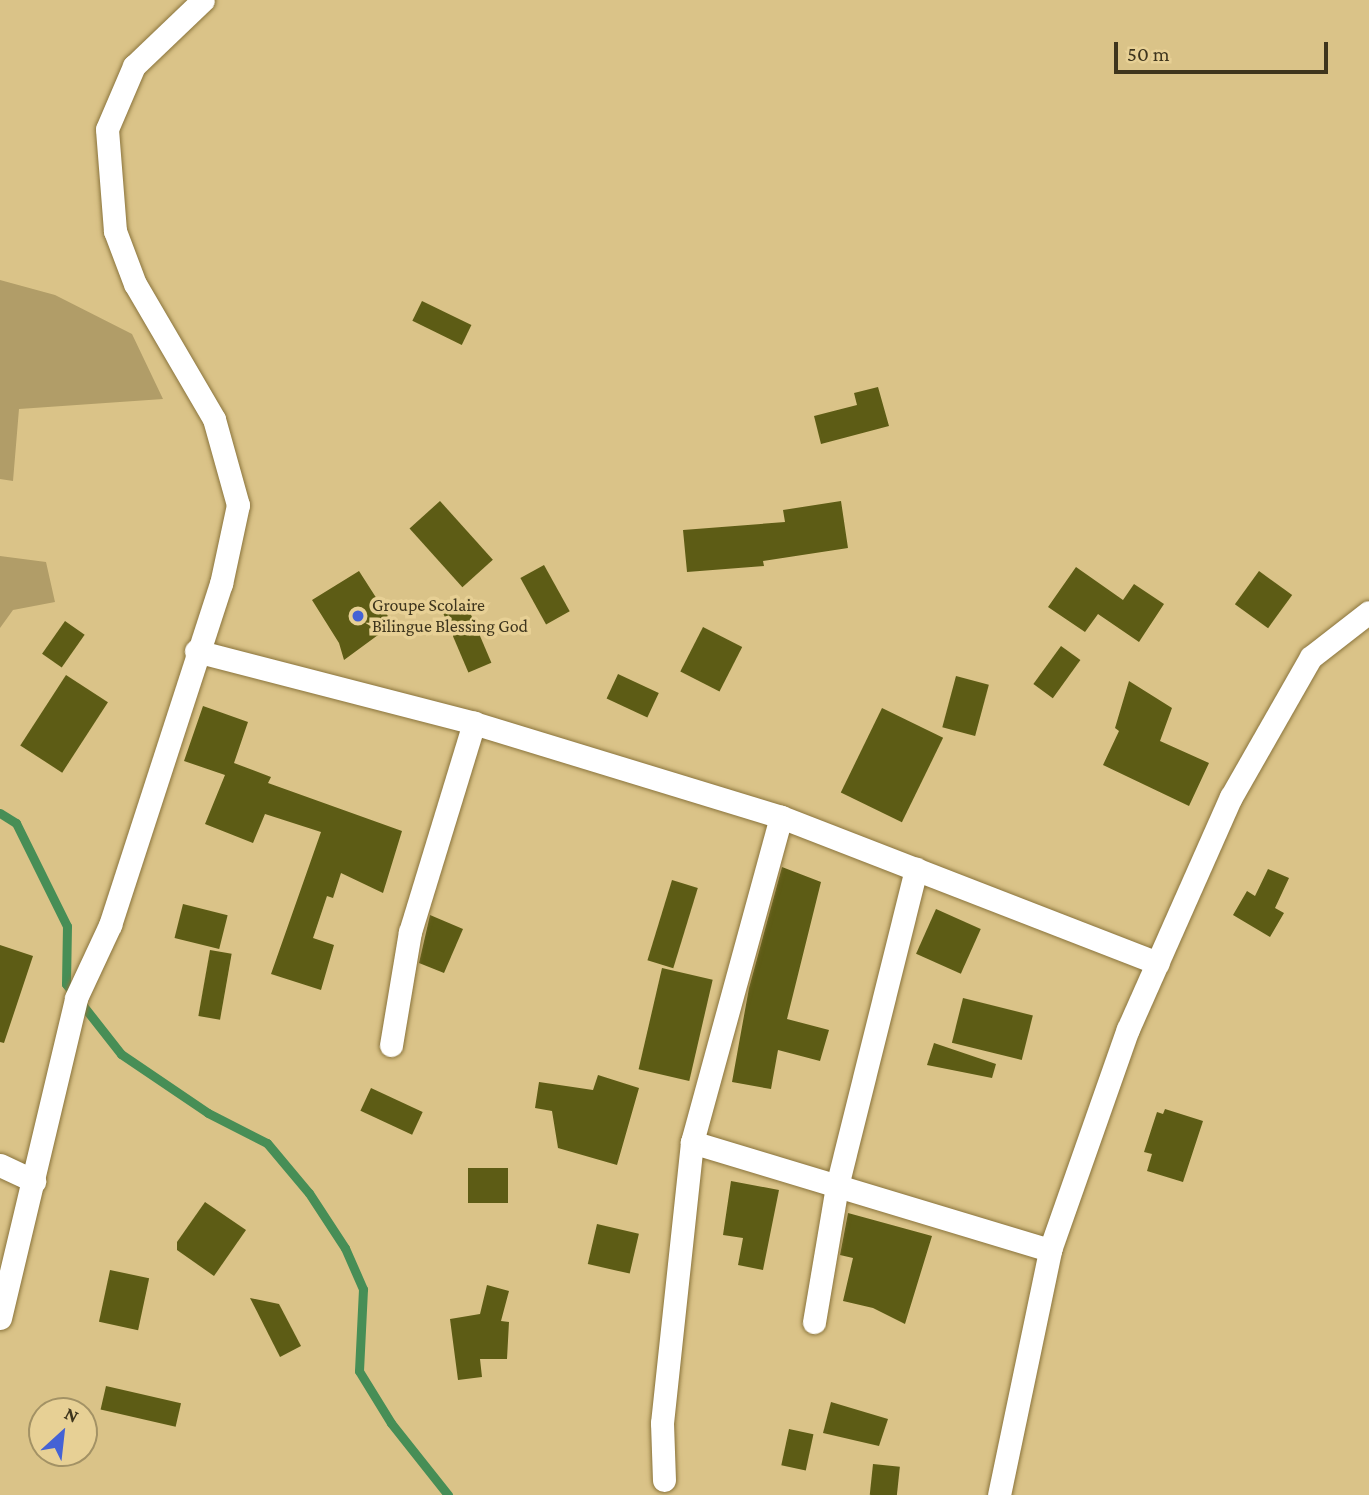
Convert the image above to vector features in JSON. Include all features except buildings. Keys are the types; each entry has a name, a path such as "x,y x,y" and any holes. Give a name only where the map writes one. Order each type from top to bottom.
{"street":[{"path":"0,1318 35,1181 76,998 110,925 196,651 221,584 238,505 214,419 135,284 115,231 107,129 134,66 203,0"},
{"path":"999,1495 1050,1250 1128,1028 1231,797 1311,657 1369,612"},
{"path":"196,651 474,723 781,817 1158,963"},
{"path":"391,1045 404,955 474,723"},
{"path":"664,1480 662,1423 692,1142 781,817"},
{"path":"814,1322 837,1186 916,869"},
{"path":"692,1142 1050,1250"},
{"path":"0,1166 35,1181"}],"shaded area":[{"path":"0,280 55,295 132,334 163,399 19,409 13,481 0,479"},
{"path":"0,556 46,562 55,602 13,610 0,628"}],"waterway":[{"path":"0,813 16,823 67,926 66,984 121,1054 208,1113 267,1143 309,1193 345,1248 363,1289 359,1371 391,1423 448,1495"}],"place":[{"name":"Groupe Scolaire Bilingue Blessing God","path":"358,616"}]}
